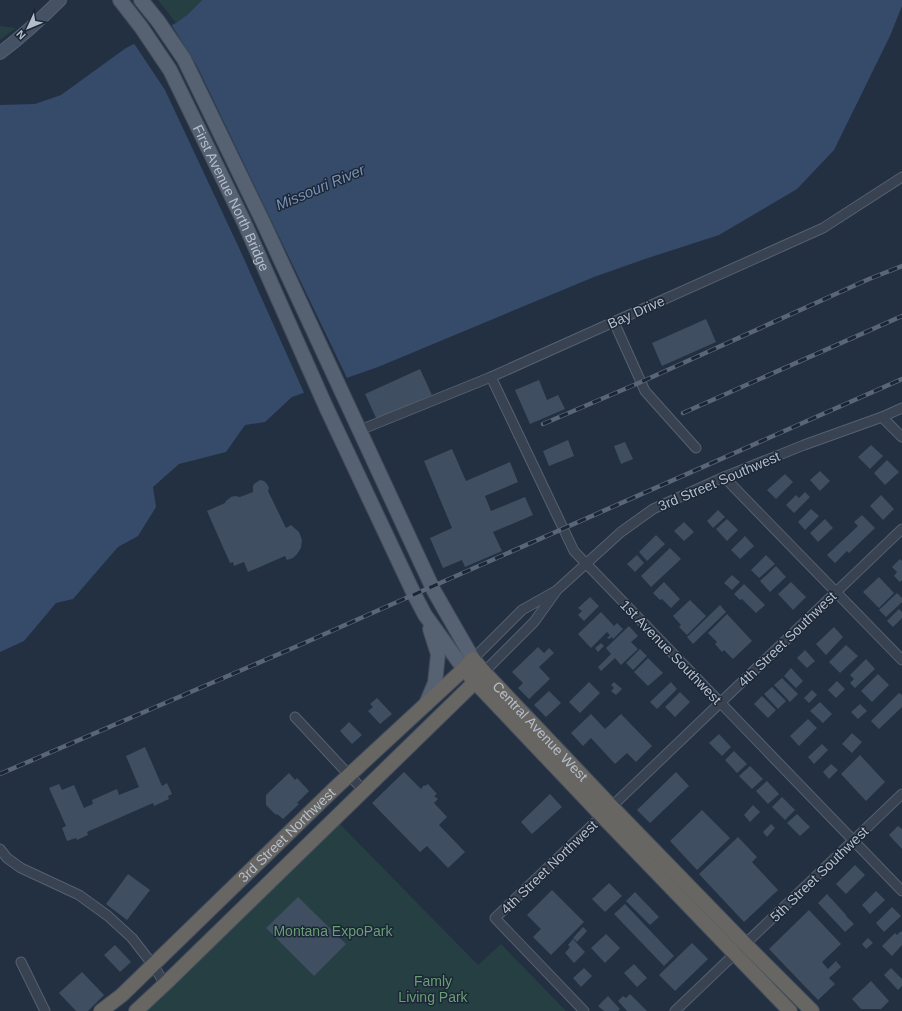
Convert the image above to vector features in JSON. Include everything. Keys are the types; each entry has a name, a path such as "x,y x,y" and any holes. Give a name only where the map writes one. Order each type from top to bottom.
{"highway":[{"name":"Central Avenue West","path":"469,664 607,812 740,949 812,1011"},
{"name":"3rd Street Northwest","path":"101,1011 122,995 349,775 469,664"},
{"name":"3rd Street Northwest","path":"136,1011 480,677"},
{"name":"Central Avenue West","path":"740,949 790,1011"}],"main road":[{"path":"0,53 42,18 60,0"},
{"name":"First Avenue North Bridge","path":"120,0 141,27 170,70 244,222 326,407"},
{"name":"First Avenue North Bridge","path":"141,0 158,21 184,59 263,222 345,398"},
{"name":"Central Avenue West","path":"345,398 469,664"},
{"name":"Central Avenue West","path":"326,407 425,615 469,664"},
{"path":"425,615 438,654 435,683 426,704"}],"street":[{"name":"Bay Drive","path":"360,430 491,377 823,228 902,177"},
{"path":"614,322 645,391 696,448"},
{"name":"1st Avenue Southwest","path":"491,377 574,551 902,891"},
{"name":"3rd Street Southwest","path":"480,677 534,622 557,590 621,532 653,509 724,477 902,408"},
{"path":"882,417 902,437"},
{"path":"724,477 902,660"},
{"name":"4th Street Southwest","path":"607,812 902,529"},
{"name":"3rd Street Southwest","path":"469,664 522,610 557,590"},
{"path":"295,717 364,791"},
{"name":"5th Street Southwest","path":"675,1011 902,794"},
{"name":"4th Street Northwest","path":"584,1011 495,918 607,812"},
{"path":"0,849 7,858 21,868 79,895 98,909 132,938 153,965 165,984"},
{"path":"21,962 45,1011"}],"green space":[{"path":"158,0 202,0 188,14 176,23"},
{"path":"0,26 16,28 0,40"},
{"name":"Montana ExpoPark","path":"335,819 478,965 501,944 566,1011 136,1011"}],"water":[{"name":"Missouri River","path":"202,0 902,0 902,6 890,36 834,150 797,189 719,235 594,277 378,367 292,397 265,422 245,425 226,452 179,464 153,487 156,507 138,536 118,547 73,599 56,603 24,641 0,652 0,105 35,104 61,95 126,48 176,23 188,14"}],"pier":[{"path":"171,24 197,66 348,380 305,395 240,250 165,90 133,42"}],"building":[{"path":"706,319 716,342 662,366 652,343"},
{"path":"420,369 432,395 377,420 365,394"},
{"path":"539,380 547,400 558,395 565,409 530,424 515,390"},
{"path":"568,440 574,456 549,466 543,451"},
{"path":"625,442 633,459 621,464 614,446"},
{"path":"871,445 883,456 870,469 858,457"},
{"path":"452,449 466,481 510,462 518,482 485,496 491,511 525,497 533,515 493,532 502,551 465,567 462,560 443,568 430,538 452,528 424,461"},
{"path":"887,460 899,472 885,485 874,473"},
{"path":"820,471 830,481 820,491 810,480"},
{"path":"785,474 793,482 776,499 767,490"},
{"path":"260,480 267,484 269,488 268,491 286,528 291,525 299,532 302,540 301,548 293,558 287,560 285,556 248,572 244,562 234,566 233,562 230,563 207,511 225,503 231,497 240,497 253,492 254,484"},
{"path":"805,492 810,497 794,513 786,505 796,495 799,498"},
{"path":"881,495 894,509 883,520 870,506"},
{"path":"811,509 819,516 805,530 798,522"},
{"path":"718,510 725,517 713,528 707,521"},
{"path":"862,515 875,528 849,553 847,551 835,563 827,555 858,526 854,522"},
{"path":"727,519 738,530 727,541 716,529"},
{"path":"825,519 833,528 818,542 810,533"},
{"path":"684,522 694,532 684,541 674,531"},
{"path":"656,535 665,544 647,561 639,552"},
{"path":"745,536 754,546 740,559 731,550"},
{"path":"670,548 681,559 651,587 641,576"},
{"path":"637,555 644,563 635,572 627,564"},
{"path":"766,555 775,564 759,578 751,570"},
{"path":"900,559 902,561 902,580 900,582 894,576 897,572 892,567"},
{"path":"776,566 786,577 770,592 760,581"},
{"path":"732,575 740,582 732,590 724,583"},
{"path":"879,577 894,593 879,608 863,592"},
{"path":"664,582 680,599 671,608 653,593"},
{"path":"791,582 806,597 793,610 778,594"},
{"path":"744,584 765,605 756,613 742,599 740,600 734,594"},
{"path":"897,593 902,598 902,602 886,617 879,610"},
{"path":"590,597 599,606 584,621 578,615 582,611 578,608"},
{"path":"690,600 706,616 687,635 679,627 681,625 673,616"},
{"path":"720,605 726,612 693,644 687,637"},
{"path":"899,609 902,612 902,618 893,627 887,621"},
{"path":"601,612 614,626 617,623 623,629 613,639 612,637 609,639 607,638 610,635 607,632 591,648 578,634"},
{"path":"727,614 752,641 733,659 724,650 722,652 715,644 717,642 708,633"},
{"path":"629,626 638,636 631,642 638,649 621,665 615,658 601,671 598,667 611,654 606,648"},
{"path":"834,627 843,637 826,655 816,644"},
{"path":"601,643 604,646 598,652 595,648"},
{"path":"846,645 858,656 840,673 829,662"},
{"path":"538,647 544,653 549,648 554,653 539,667 550,679 529,699 518,688 523,683 512,672"},
{"path":"640,649 647,656 633,670 626,663"},
{"path":"805,650 815,661 807,668 797,658"},
{"path":"648,658 663,673 648,686 634,672"},
{"path":"866,659 875,669 855,688 850,683 854,679 850,675"},
{"path":"791,668 803,681 796,688 784,676"},
{"path":"878,674 889,685 872,702 861,691"},
{"path":"782,678 798,694 790,702 774,685"},
{"path":"837,681 845,689 836,698 828,690"},
{"path":"589,682 600,693 580,713 569,702"},
{"path":"614,682 622,689 616,695 611,691 614,688 611,685"},
{"path":"671,682 677,689 657,709 650,702"},
{"path":"772,687 786,701 778,709 764,694"},
{"path":"812,690 817,695 809,703 804,698"},
{"path":"549,691 561,703 546,717 534,705"},
{"path":"680,692 690,702 675,717 665,707"},
{"path":"899,693 902,695 902,707 879,729 871,721"},
{"path":"762,696 776,710 768,718 754,704"},
{"path":"377,698 392,714 380,724 368,711 373,707 370,704"},
{"path":"820,702 832,714 823,723 810,711"},
{"path":"860,704 867,711 858,719 851,712"},
{"path":"591,714 605,729 621,714 652,746 636,762 627,753 615,764 591,738 583,746 571,733"},
{"path":"808,719 817,728 799,746 790,736"},
{"path":"349,722 362,735 352,744 340,731"},
{"path":"852,733 862,742 852,753 842,744"},
{"path":"719,734 731,747 722,756 709,743"},
{"path":"822,744 828,750 814,764 808,757"},
{"path":"145,747 162,786 167,783 172,794 168,796 169,799 154,806 153,803 87,832 88,835 77,840 76,838 67,841 62,828 66,826 49,788 59,784 62,790 74,785 84,808 93,804 92,800 117,789 119,795 139,787 126,756"},
{"path":"734,751 747,764 737,773 725,760"},
{"path":"860,755 885,782 866,801 841,774"},
{"path":"831,764 838,770 829,779 823,772"},
{"path":"750,766 763,779 752,789 739,776"},
{"path":"404,772 421,789 424,785 425,786 428,784 437,794 434,796 438,799 434,803 447,817 439,825 465,852 448,868 427,846 420,852 372,803"},
{"path":"676,772 689,786 650,823 637,810"},
{"path":"289,773 295,780 297,778 309,791 297,803 299,804 283,819 277,814 276,815 266,805 266,795"},
{"path":"767,781 779,794 768,804 756,791"},
{"path":"550,794 562,807 532,834 521,822"},
{"path":"782,797 795,810 785,820 772,807"},
{"path":"753,805 760,812 750,822 744,815"},
{"path":"702,810 730,838 697,870 670,841"},
{"path":"797,814 810,827 800,836 787,823"},
{"path":"771,824 775,828 767,837 763,832"},
{"path":"898,826 902,829 902,849 889,835"},
{"path":"738,837 757,857 752,862 778,890 744,922 699,874"},
{"path":"855,865 865,875 846,894 836,884"},
{"path":"128,874 150,890 127,920 106,904"},
{"path":"609,883 622,896 605,912 592,899"},
{"path":"552,890 584,922 551,955 533,937 541,929 527,915"},
{"path":"876,891 885,900 870,914 862,905"},
{"path":"635,892 659,917 650,925 626,901"},
{"path":"827,894 854,924 845,932 818,903"},
{"path":"298,897 346,944 314,976 266,928"},
{"path":"625,904 674,956 664,966 614,914"},
{"path":"892,907 901,916 884,932 876,923"},
{"path":"809,910 841,944 822,962 828,969 836,961 841,967 829,978 835,984 818,1000 769,949"},
{"path":"583,927 587,931 577,942 573,938"},
{"path":"901,931 902,945 892,956 882,946 895,933 897,935"},
{"path":"606,934 620,948 605,963 591,948"},
{"path":"868,938 873,943 866,949 862,944"},
{"path":"573,939 585,952 574,963 565,953 570,947 568,945"},
{"path":"692,943 708,959 675,991 659,975"},
{"path":"115,945 131,962 120,972 104,955"},
{"path":"634,964 647,978 637,987 624,973"},
{"path":"584,968 592,976 581,987 573,978"},
{"path":"891,968 902,979 902,986 898,990 884,975"},
{"path":"82,972 104,995 88,1011 76,1011 59,993"},
{"path":"871,981 889,1001 881,1009 861,1009 852,999"},
{"path":"630,994 647,1011 627,1011 618,1001 623,996 626,998"},
{"path":"608,996 620,1009 618,1011 604,1011 598,1006"}],"railway":[{"path":"543,424 641,382 869,279 902,266"},
{"path":"683,413 902,316"},
{"path":"0,774 293,648 902,379"}],"park label":[{"name":"Famly Living Park","path":"433,990"}]}
